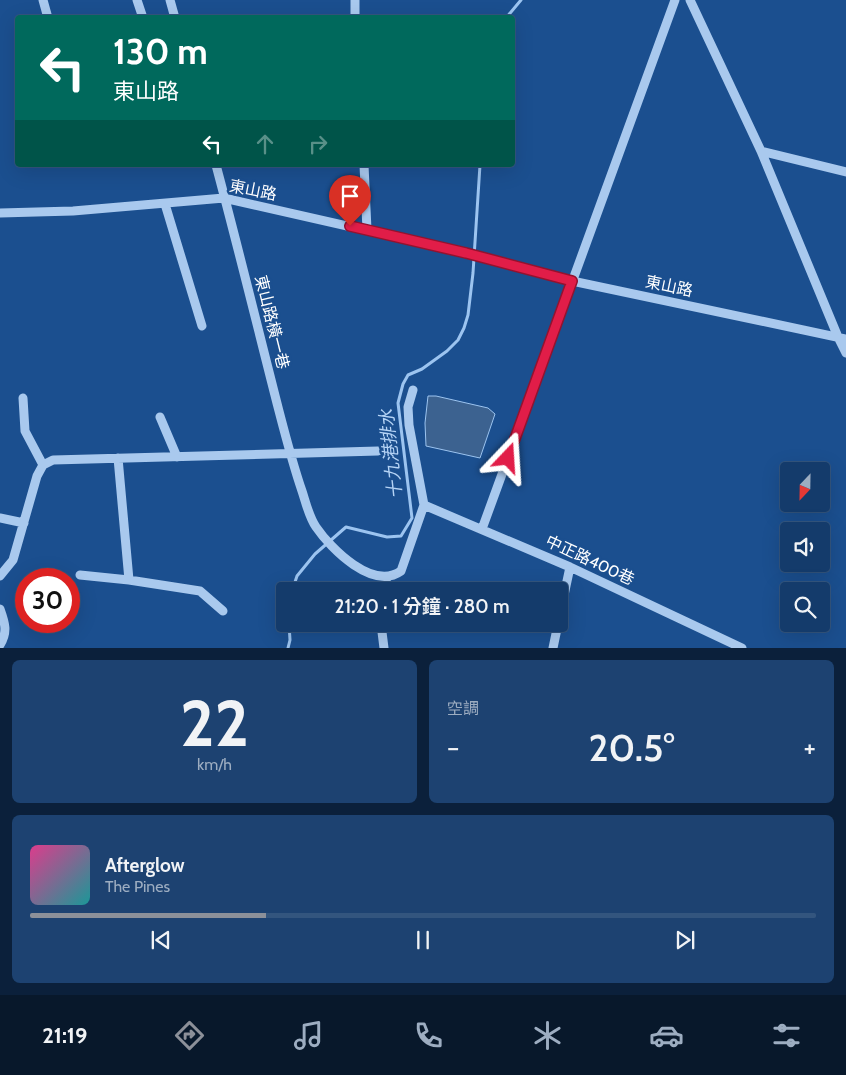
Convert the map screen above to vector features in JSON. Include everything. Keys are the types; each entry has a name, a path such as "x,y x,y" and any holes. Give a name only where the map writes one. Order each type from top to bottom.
{"street":[{"path":"43,0 47,15"},
{"path":"137,0 142,15"},
{"path":"170,0 174,15"},
{"path":"354,0 356,15"},
{"path":"482,529 674,0"},
{"path":"690,0 761,151 842,338 846,353"},
{"path":"761,151 846,172"},
{"name":"東山路橫一巷","path":"216,167 290,454 315,526 346,561 359,569 387,577"},
{"path":"364,167 367,230"},
{"name":"東山路","path":"0,213 73,211 224,198 466,253 572,281 842,338"},
{"path":"165,204 202,326"},
{"path":"386,582 387,577 395,576 401,571 424,505 408,425 408,407 413,390"},
{"path":"23,398 25,431 43,465"},
{"path":"160,418 177,457"},
{"path":"0,576 13,560 37,476 43,465 53,460 378,451"},
{"path":"118,458 129,580"},
{"name":"中正路400巷","path":"424,505 570,567 742,648"},
{"path":"0,518 24,523"},
{"path":"567,582 570,567"},
{"path":"80,575 129,580 200,591 223,611"},
{"path":"0,609 6,624 6,631 0,645"},
{"path":"382,632 384,648"},
{"path":"553,648 556,632"}],"water":[{"path":"428,396 436,396 488,408 495,414 480,458 426,446 425,423"}],"waterway":[{"name":"十九港排水","path":"508,15 521,0"},
{"name":"十九港排水","path":"295,582 297,576 315,554 346,527 387,537 401,536 412,518 398,403 403,384 408,375 422,369 447,351 458,340 464,328 468,315 473,273 480,167"},
{"name":"十九港排水","path":"288,648 290,632"}],"route":[{"path":"350,226 466,253 572,281 508,458"}]}
